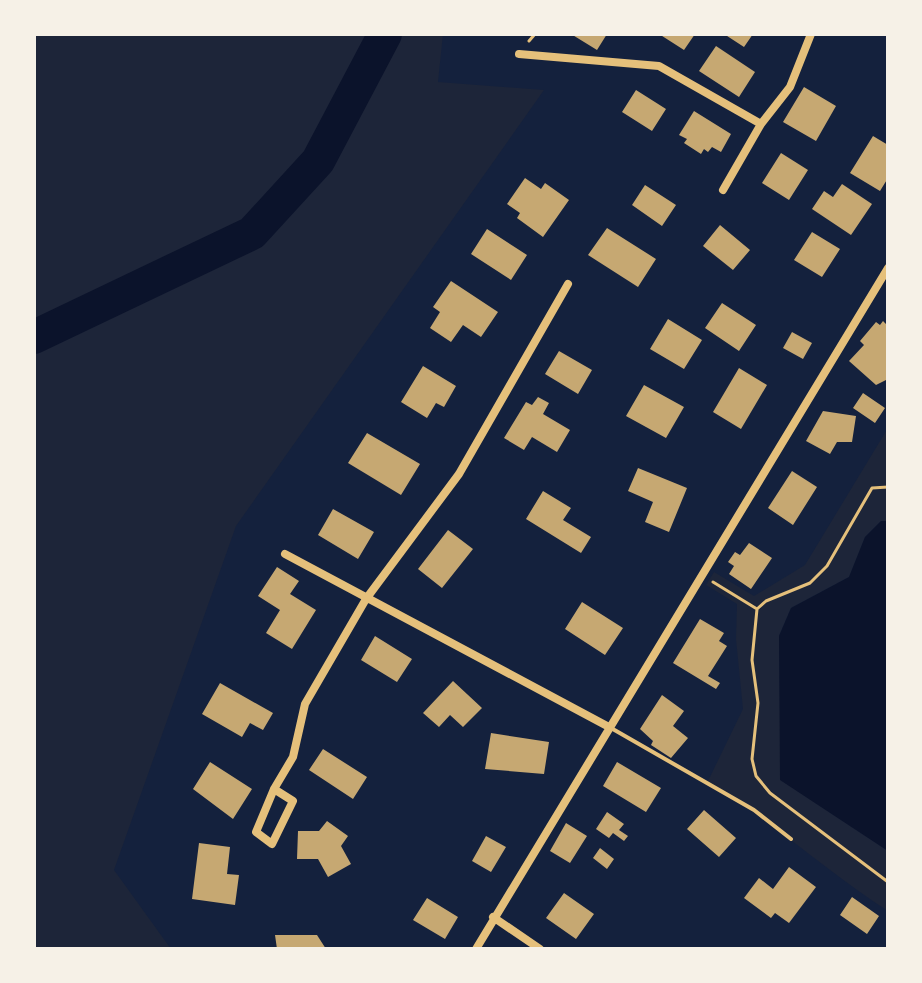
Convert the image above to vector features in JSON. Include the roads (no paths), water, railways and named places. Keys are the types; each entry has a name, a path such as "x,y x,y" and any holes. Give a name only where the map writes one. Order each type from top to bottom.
{"street":[{"path":"723,190 761,124 790,87 811,34"},
{"path":"519,54 659,66 761,124"},
{"path":"476,949 888,268"},
{"path":"274,789 293,801 272,844 256,832 274,789 293,757 305,704 366,599 459,474 568,284"},
{"path":"285,554 609,727"},
{"path":"493,917 540,949"}],"lane":[{"path":"609,727 754,810 791,839"}],"waterway":[{"path":"34,337 252,233 318,161 385,34"}]}
